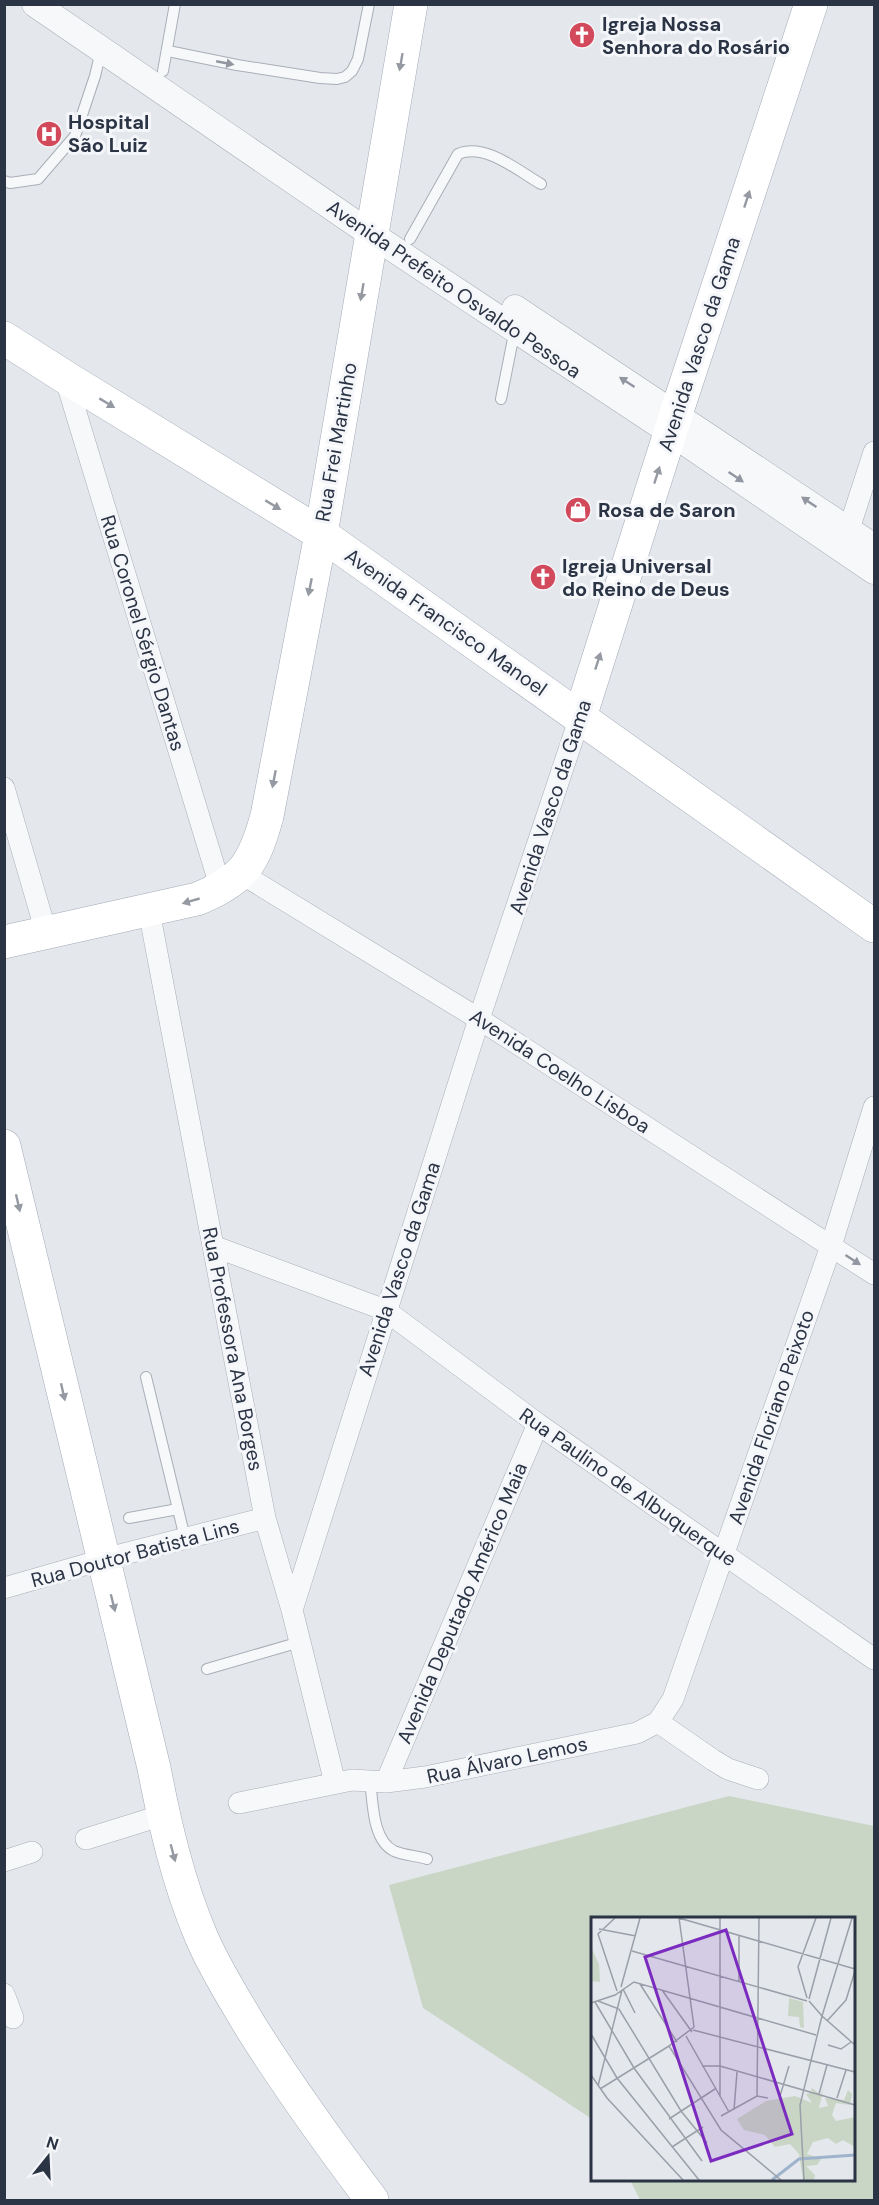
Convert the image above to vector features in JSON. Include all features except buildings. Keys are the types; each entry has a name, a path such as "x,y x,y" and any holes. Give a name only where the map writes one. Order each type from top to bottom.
{"main road":[{"name":"Rua Frei Martinho","path":"231,882 259,845 267,816 321,534 411,4"},
{"name":"Avenida Vasco da Gama","path":"580,717 673,423 811,4"},
{"name":"Avenida Francisco Manoel","path":"4,338 321,534 874,926"},
{"path":"4,942 197,899 231,882"},
{"path":"4,1146 179,1874 201,1936 225,1985 276,2067 372,2200"}],"street":[{"name":"Avenida Prefeito Osvaldo Pessoa","path":"35,4 102,50 373,225 410,239 673,423 844,538 874,571"},
{"name":"Avenida Prefeito Osvaldo Pessoa","path":"65,4 166,61 373,225 515,329 673,423"},
{"name":"Rua Coronel Sérgio Dantas","path":"65,377 231,882"},
{"path":"844,538 874,452"},
{"name":"Avenida Prefeito Osvaldo Pessoa","path":"844,538 874,547"},
{"name":"Avenida Vasco da Gama","path":"292,1610 479,1019 580,717"},
{"path":"4,788 46,932"},
{"name":"Avenida Coelho Lisboa","path":"231,882 479,1019 874,1274"},
{"name":"Rua Professora Ana Borges","path":"149,911 265,1518 292,1610 335,1783"},
{"name":"Avenida Floriano Peixoto","path":"658,1722 673,1699 724,1554 831,1246 874,1107"},
{"name":"Rua Paulino de Albuquerque","path":"213,1246 386,1310 538,1424 874,1659"},
{"name":"Avenida Deputado Américo Maia","path":"378,1781 538,1424"},
{"name":"Rua Doutor Batista Lins","path":"4,1588 265,1518"},
{"path":"658,1722 728,1769 758,1779"},
{"name":"Rua Álvaro Lemos","path":"239,1803 335,1783 425,1777 637,1733 658,1722"},
{"path":"86,1839 163,1815"},
{"path":"4,1861 32,1852"},
{"path":"4,1994 13,2018"}],"lane":[{"path":"175,4 166,61 237,65 337,79 345,77 352,71 358,60 369,4"},
{"path":"4,181 10,183 38,178 75,136 102,50"},
{"path":"410,239 458,154 468,150 495,157 541,184"},
{"path":"501,399 515,329"},
{"path":"147,1377 185,1538"},
{"path":"129,1518 178,1509"},
{"path":"207,1669 300,1642"},
{"path":"378,1781 374,1812 381,1839 393,1850 427,1859"}],"green space":[{"path":"729,1796 874,1826 874,2200 640,2200 630,2181 855,2181 855,1917 591,1917 591,2118 423,2008 389,1885"}],"place":[{"name":"Igreja Nossa Senhora do Rosário","path":"582,35"},
{"name":"Hospital São Luiz","path":"49,134"},
{"name":"Rosa de Saron","path":"578,510"},
{"name":"Igreja Universal do Reino de Deus","path":"543,577"}]}
